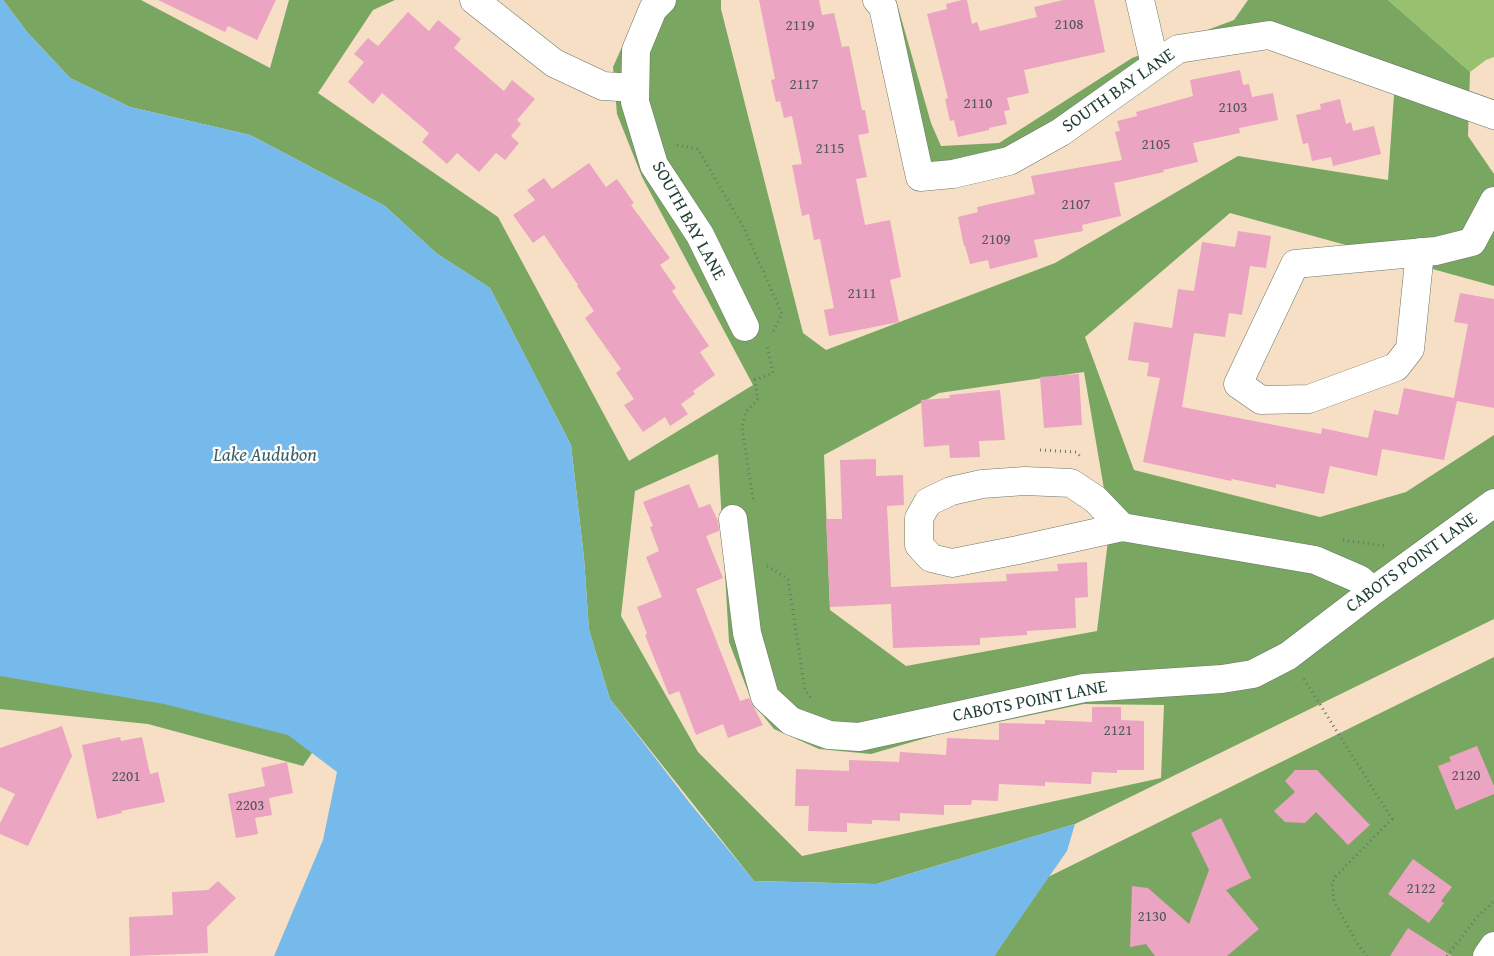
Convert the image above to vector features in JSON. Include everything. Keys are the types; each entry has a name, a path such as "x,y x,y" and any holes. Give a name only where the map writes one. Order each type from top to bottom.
{"street":[{"path":"474,0 554,63 603,86 635,88"},
{"name":"SOUTH BAY LANE","path":"662,0 654,9 636,50 635,102 654,165 700,235 745,326"},
{"name":"SOUTH BAY LANE","path":"877,0 883,7 920,176 953,174 1009,161 1061,132 1178,49 1269,36 1494,115"},
{"path":"1140,0 1155,66"},
{"path":"1420,252 1410,349 1396,367 1309,399 1261,400 1238,384 1295,264 1420,252 1436,251 1472,242 1494,201"},
{"path":"1122,527 1095,499 1071,483 1025,481 982,484 951,491 928,502 920,518 919,545 931,558 952,563 1122,527 1315,560 1359,579 1373,591"},
{"name":"CABOTS POINT LANE","path":"743,512 746,633 765,697 791,721 829,735 859,737 1084,688 1222,679 1253,674 1288,656 1373,591 1494,504"},
{"path":"1487,956 1494,946"}],"path":[{"path":"672,143 698,149 745,230 782,314 767,345 773,373 755,380 758,399 746,412 742,427 743,512"},
{"path":"1040,450 1076,452 1082,458"},
{"path":"1334,539 1392,547"},
{"path":"764,559 766,565 788,579 805,690 816,704"},
{"path":"1303,678 1392,819 1336,876 1332,883 1334,901 1357,943 1367,956"},
{"path":"1447,956 1477,917 1494,901"}],"green space":[{"path":"3,0 141,0 270,68 289,0 395,0 373,10 318,93 498,217 629,461 753,385 642,177 617,114 613,67 639,9 647,0 721,0 721,9 803,333 826,350 1055,263 1238,156 1388,180 1395,81 1269,36 1178,49 1009,161 920,177 875,0 896,0 931,123 941,146 999,143 1132,58 1234,20 1248,0 1388,0 1470,72 1468,136 1494,174 1494,286 1230,213 1085,337 1134,470 1320,517 1406,492 1494,435 1494,619 1075,824 876,884 754,881 610,699 589,630 584,558 571,445 490,288 436,253 385,206 250,135 130,107 70,78 27,32","holes":["1084,372 1110,524 1097,631 906,666 830,610 824,455 939,393","718,454 729,642 752,702 774,729 819,749 871,754 936,735 1084,704 1164,705 1161,778 802,856 698,752 621,616 635,491"]},
{"path":"1388,0 1494,0 1494,57 1486,60 1470,72"},
{"path":"1494,657 1494,956 994,956 1048,877"},
{"path":"0,661 330,727 303,766 148,724 0,709"}],"water":[{"name":"Lake Audubon","path":"0,0 3,0 27,32 70,78 130,107 250,135 385,206 436,253 490,288 571,445 584,558 589,630 610,699 689,802 754,881 876,884 1075,824 1067,851 994,956 274,956 323,840 337,772 288,735 164,704 0,676"}],"building":[{"path":"158,0 276,0 257,40 228,26 225,32"},
{"path":"759,0 819,0 822,15 834,13 842,47 849,46 862,110 865,110 869,133 858,135 867,177 856,179 865,225 890,220 901,277 890,280 899,322 829,336 824,310 834,308 820,239 814,240 809,214 802,216 792,165 802,164 792,116 784,118 780,101 776,102 771,80 775,79"},
{"path":"967,0 972,24 977,22 980,31 1037,17 1034,7 1063,0 1094,0 1105,52 1024,70 1029,93 1007,98 1010,110 1004,111 1007,124 958,137 954,120 950,121 945,99 948,98 927,14 947,9 946,4"},
{"path":"408,12 429,31 438,20 461,39 454,48 504,91 512,80 535,99 517,120 521,124 511,136 519,143 505,160 496,153 479,172 457,153 447,164 422,142 429,133 382,93 373,104 348,82 364,62 354,54 368,38 378,46"},
{"path":"1240,70 1243,85 1249,84 1252,97 1273,93 1278,120 1239,128 1240,133 1193,143 1198,162 1114,183 1121,216 1082,225 1083,231 1034,240 1038,257 990,269 988,260 970,264 958,217 978,212 977,207 1035,194 1031,176 1122,160 1115,132 1120,131 1117,121 1137,116 1136,112 1193,96 1190,80"},
{"path":"1340,99 1346,124 1351,122 1353,131 1374,126 1381,154 1333,166 1331,157 1312,161 1308,143 1303,144 1296,115 1321,109 1320,104"},
{"path":"589,163 606,187 617,179 634,203 631,205 670,258 660,265 676,288 672,291 709,346 700,352 715,375 693,391 695,394 681,404 688,414 670,426 665,417 643,432 624,405 634,399 616,373 621,369 585,318 594,311 544,235 533,243 513,215 535,200 527,190 544,178 552,189"},
{"path":"1238,231 1271,236 1266,268 1250,266 1242,315 1229,313 1225,337 1194,333 1182,407 1321,434 1322,428 1368,438 1374,410 1398,415 1404,388 1454,398 1468,324 1454,322 1460,293 1494,299 1494,408 1457,401 1444,460 1382,449 1377,476 1330,466 1324,494 1276,484 1276,488 1232,479 1231,481 1143,462 1160,378 1147,376 1149,363 1128,360 1134,322 1172,328 1178,289 1194,291 1202,242 1235,247"},
{"path":"1079,374 1082,425 1044,428 1040,377"},
{"path":"1000,390 1005,440 979,441 980,457 950,458 949,445 924,447 921,400 950,398 949,395"},
{"path":"876,459 876,476 903,475 904,505 887,506 891,587 1007,581 1006,574 1058,571 1057,564 1087,562 1088,597 1075,598 1076,628 1027,631 1027,635 980,638 980,645 893,648 891,604 830,607 826,519 842,519 840,460"},
{"path":"689,484 699,508 710,504 718,521 719,531 706,536 723,578 696,589 740,701 749,698 763,725 728,738 723,724 696,735 679,691 669,695 645,635 647,634 637,607 662,597 646,557 659,551 650,527 653,526 643,502"},
{"path":"1092,707 1121,707 1121,720 1144,721 1144,770 1117,770 1117,773 1092,772 1091,784 1045,782 1045,786 999,784 998,801 972,800 971,805 944,805 944,815 900,813 900,821 872,820 872,824 847,823 847,832 808,831 809,806 795,806 796,769 849,771 849,760 899,762 900,752 946,755 947,738 999,740 999,723 1045,724 1045,720 1092,722"},
{"path":"62,726 72,756 28,846 0,834 0,823 15,794 0,787 0,748"},
{"path":"120,737 121,741 142,737 150,774 158,772 165,802 121,811 122,813 97,819 82,745"},
{"path":"1477,746 1494,786 1494,794 1456,810 1438,766 1451,761 1449,757"},
{"path":"287,762 293,793 269,798 272,815 255,818 258,834 236,838 228,794 265,786 261,768"},
{"path":"1295,770 1317,770 1370,825 1348,845 1316,812 1305,823 1285,822 1274,811 1295,792 1285,781"},
{"path":"1221,818 1251,878 1226,890 1259,929 1227,956 1155,956 1146,944 1130,947 1132,886 1148,888 1189,924 1209,870 1191,833"},
{"path":"1413,859 1452,887 1441,901 1444,903 1429,923 1388,894"},
{"path":"218,881 236,898 207,927 208,953 130,956 129,917 173,915 172,892 208,890"},
{"path":"1408,928 1452,956 1390,956"}]}
